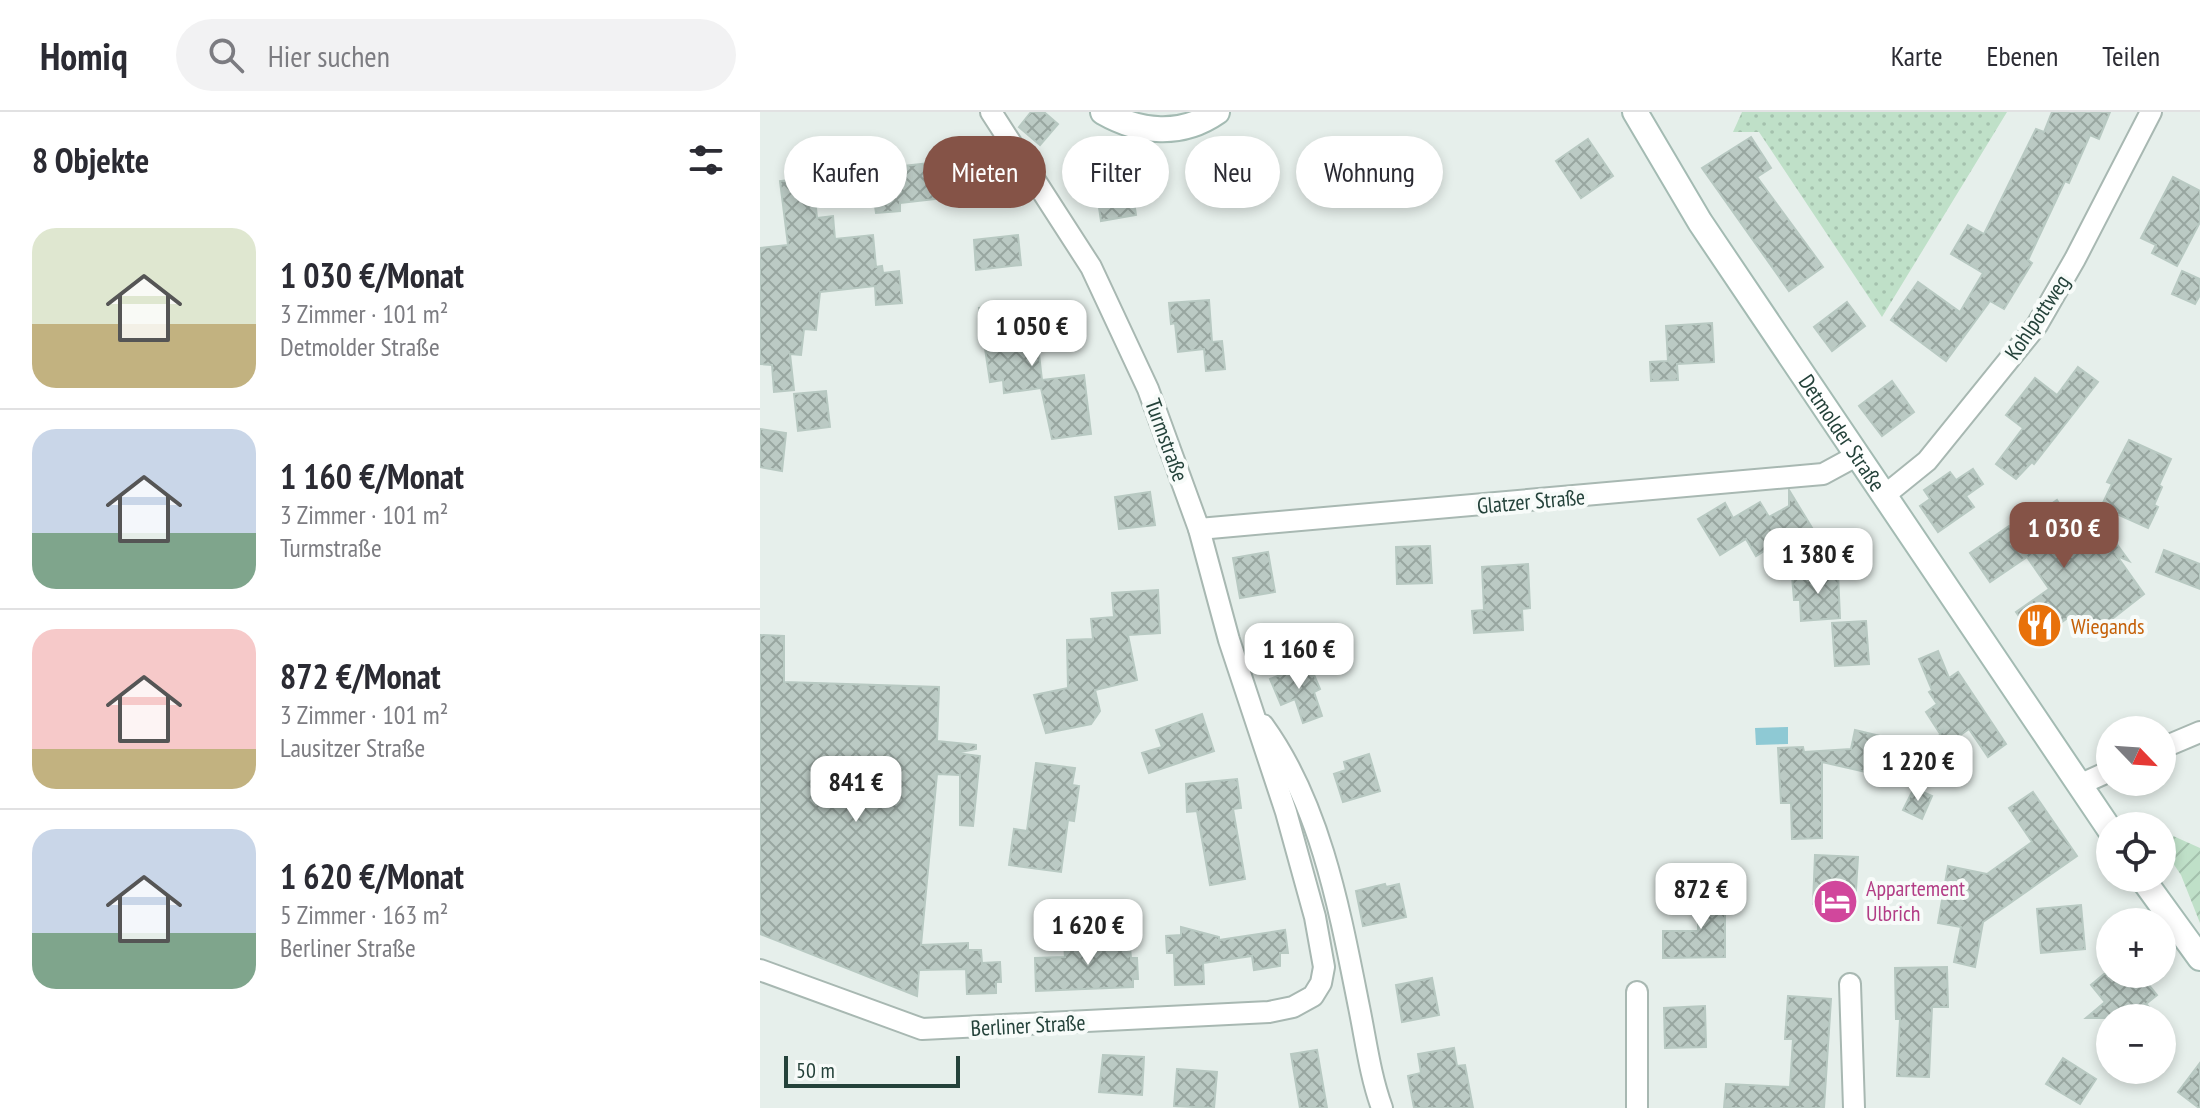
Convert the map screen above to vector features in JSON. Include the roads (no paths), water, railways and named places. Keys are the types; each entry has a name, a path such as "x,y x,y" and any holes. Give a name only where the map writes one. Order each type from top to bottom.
{"main road":[{"path":"1103,112 1148,129 1173,130 1200,124 1217,112"},
{"name":"Detmolder Straße","path":"1635,112 1700,222 2098,812"},
{"path":"2152,892 2200,958"}],"street":[{"name":"Turmstraße","path":"991,112 1091,267 1148,389 1199,529 1250,706 1286,812 1324,967 1321,983 1305,1001"},
{"name":"Kohlpottweg","path":"1885,495 1927,461 2037,325 2151,112"},
{"name":"Glatzer Straße","path":"1199,529 1823,474 1858,455"},
{"name":"Turmstraße","path":"1250,706 1279,746 1312,823 1337,897 1371,1078 1382,1108"},
{"path":"2176,742 2200,732"},
{"path":"2079,785 2096,777"},
{"name":"Berliner Straße","path":"760,970 922,1029 1219,1016 1269,1012 1305,1001"},
{"path":"1850,984 1854,1108"},
{"path":"1637,992 1637,1108"}],"water":[{"path":"1788,727 1788,744 1756,745 1755,728"}],"place":[{"name":"Wiegands","path":"2040,626"},
{"name":"Appartement Ulbrich","path":"1835,901"}]}
